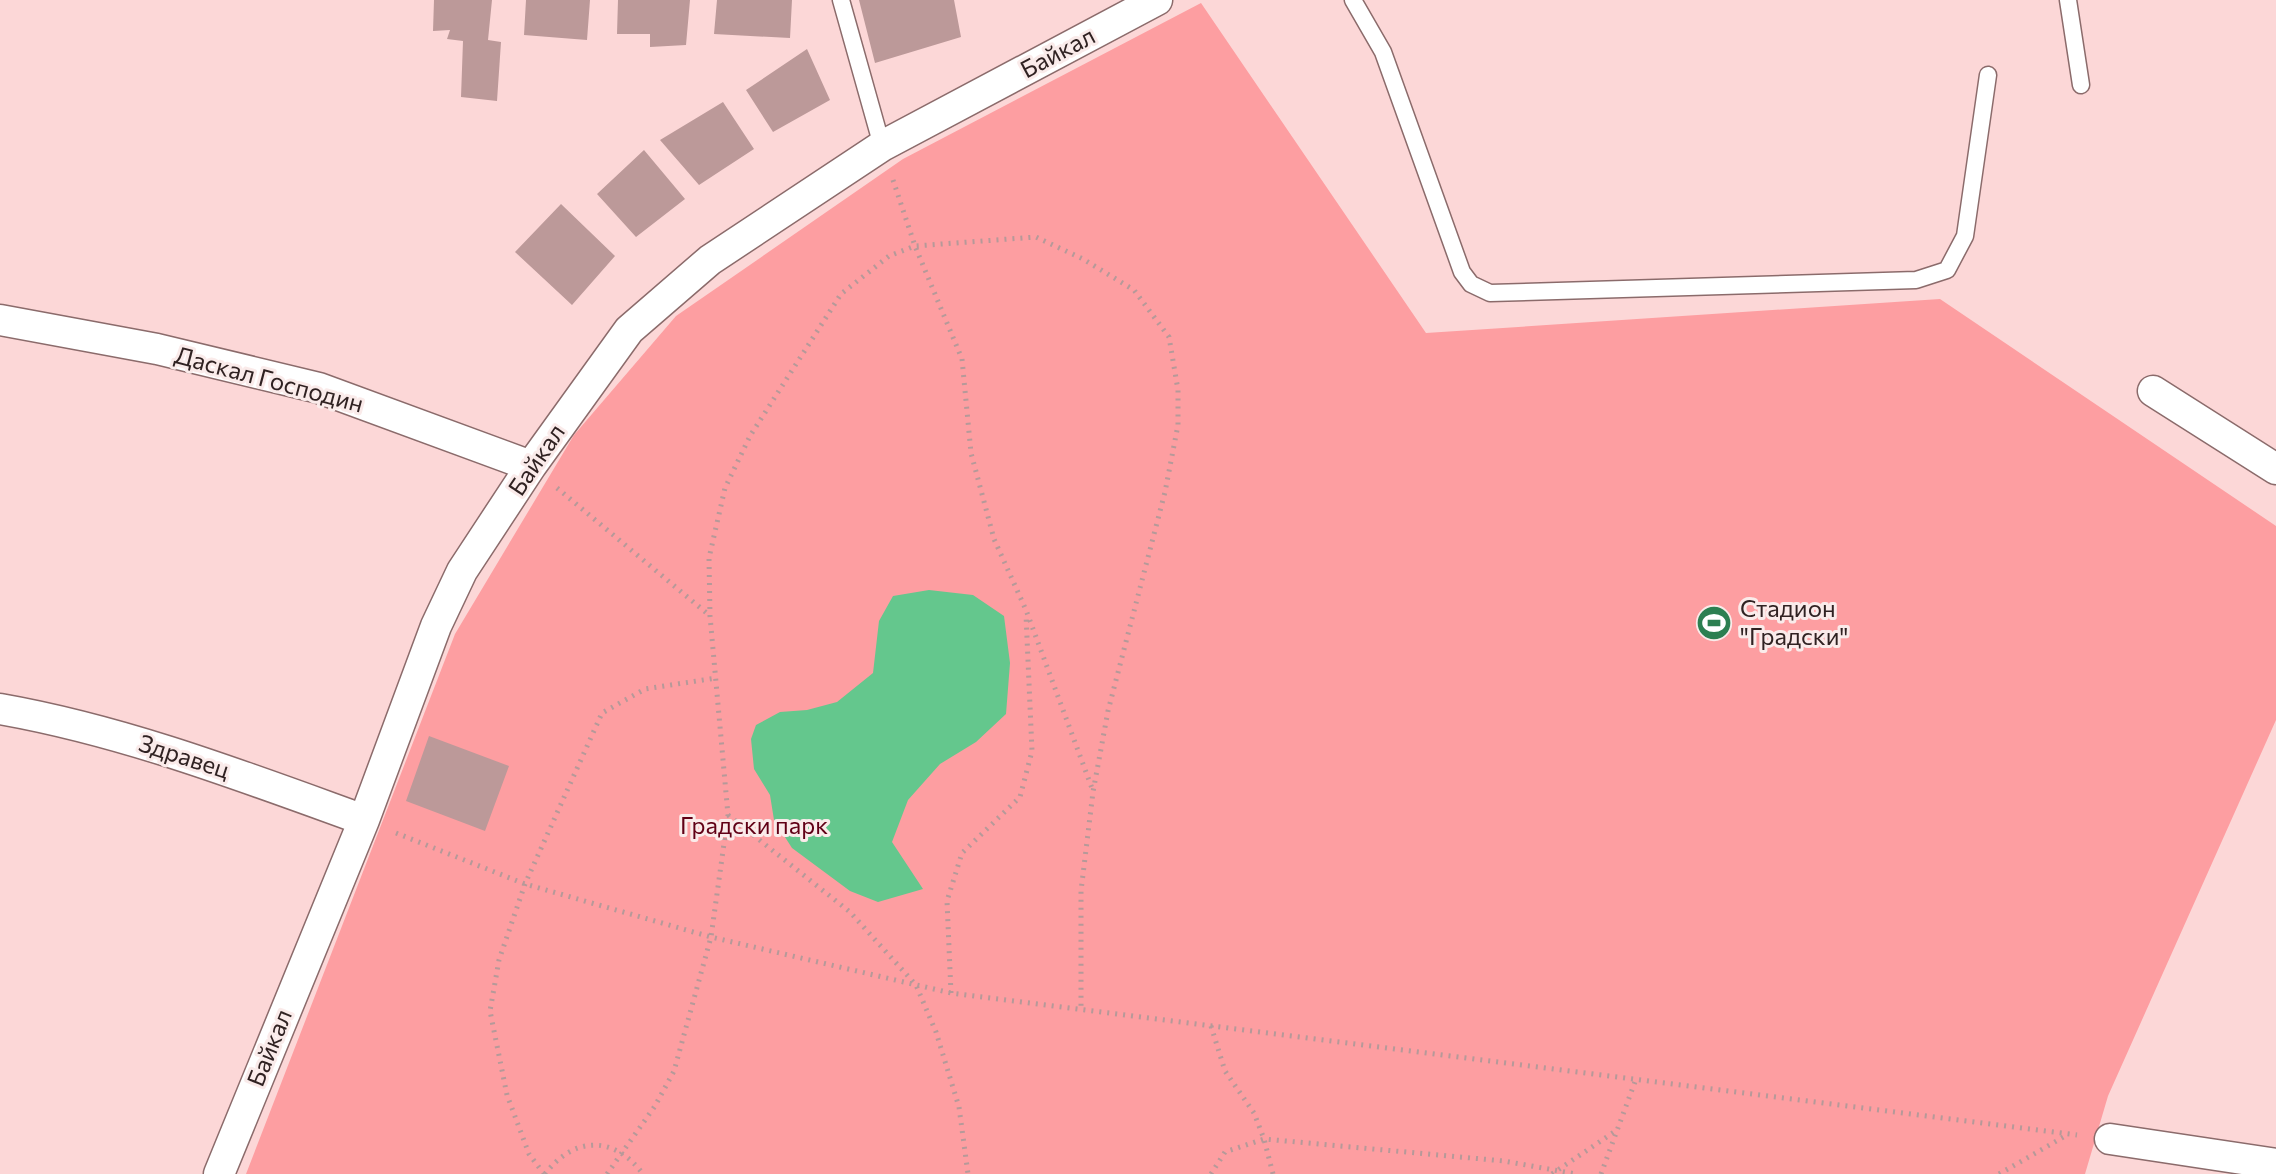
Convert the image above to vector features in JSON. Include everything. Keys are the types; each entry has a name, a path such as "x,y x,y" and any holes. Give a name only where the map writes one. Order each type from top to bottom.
{"street":[{"name":"Байкал","path":"219,1174 364,820 436,626 462,571 531,466 629,330 710,260 882,146 1157,0"},
{"name":"Даскал Господин","path":"0,320 157,349 319,388 531,466"},
{"path":"2153,391 2276,469"},
{"name":"Здравец","path":"0,709 115,735 364,820"},
{"path":"2110,1139 2276,1164"}],"lane":[{"path":"841,0 882,146"},
{"path":"1353,0 1383,52 1462,272 1471,284 1490,293 1916,280 1947,270 1965,236 1988,75"},
{"path":"2068,0 2081,85"}],"path":[{"path":"882,146 915,246 962,359 971,453 994,539 1026,610 1093,792"},
{"path":"607,1174 655,1106 674,1071 711,937 728,815 710,616 709,558 725,488 750,436 841,294 889,256 915,246 1036,237 1083,259 1134,290 1169,337 1178,390 1178,425 1165,492 1108,711 1093,792 1081,891 1081,1011"},
{"path":"531,466 710,616"},
{"path":"951,993 947,901 962,853 1020,797 1032,751 1026,610"},
{"path":"643,1174 621,1152 604,1146 587,1145 569,1150 555,1160 544,1174 529,1154 507,1095 490,1011 499,960 525,884 602,713 645,689 716,678"},
{"path":"728,815 850,912 916,985 936,1032 959,1107 968,1174"},
{"path":"364,820 525,884 711,937 951,993 2110,1139"},
{"path":"1211,1026 1225,1071 1254,1113 1273,1174"},
{"path":"1601,1174 1636,1079"},
{"path":"1554,1172 1618,1129"},
{"path":"1999,1174 2068,1134"},
{"path":"1211,1174 1225,1152 1264,1139 1504,1161 1576,1174"}],"green space":[{"name":"Градски парк","path":"1201,3 1426,333 1940,299 2276,526 2276,720 2108,1096 2085,1174 246,1174 455,634 574,435 676,316 903,159"}],"shaded area":[{"path":"929,590 973,595 1004,616 1010,663 1006,714 976,742 940,764 908,800 892,842 923,889 878,902 850,891 792,848 774,820 770,795 754,769 751,739 756,725 780,712 807,710 837,702 873,673 879,621 893,596"}],"building":[{"path":"434,0 492,0 488,40 501,42 497,101 461,97 463,41 447,39 450,30 433,31"},
{"path":"526,0 590,0 587,40 524,35"},
{"path":"618,0 690,0 686,45 650,47 650,34 617,34"},
{"path":"717,0 792,0 790,38 714,34"},
{"path":"859,0 954,0 961,37 875,63"},
{"path":"807,49 830,100 773,132 746,90"},
{"path":"723,102 754,149 699,185 660,140"},
{"path":"644,150 685,199 636,237 597,194"},
{"path":"561,204 615,256 572,305 515,252"},
{"path":"429,736 509,766 485,831 406,801"}],"place":[{"name":"Стадион \"Градски\"","path":"1714,623"}]}
